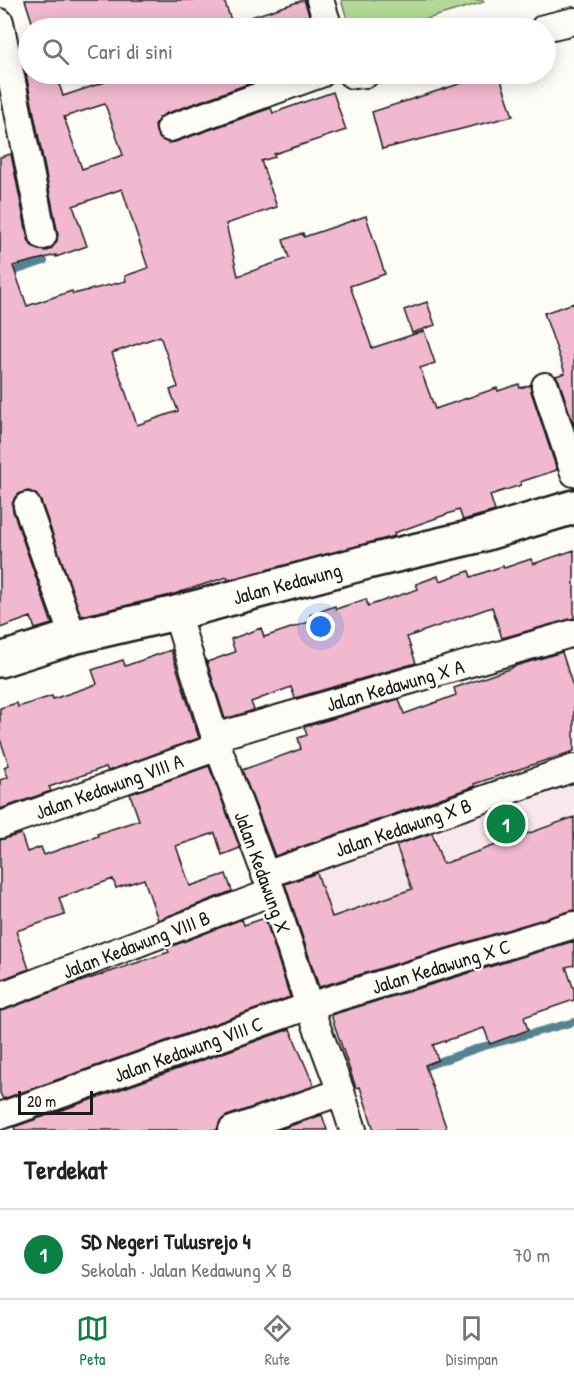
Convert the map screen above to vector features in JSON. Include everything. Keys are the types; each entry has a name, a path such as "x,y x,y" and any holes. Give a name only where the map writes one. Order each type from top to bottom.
{"main road":[{"name":"Jalan Kedawung","path":"0,660 73,637 477,536 574,507"}],"street":[{"path":"320,0 326,18"},
{"path":"556,25 574,21"},
{"path":"0,26 43,236"},
{"path":"170,128 293,84"},
{"path":"545,386 574,473"},
{"path":"27,506 73,637"},
{"name":"Jalan Kedawung X","path":"176,613 217,742 269,883 353,1130"},
{"name":"Jalan Kedawung X A","path":"217,742 574,633"},
{"name":"Jalan Kedawung VIII A","path":"0,825 217,742"},
{"name":"Jalan Kedawung X B","path":"269,883 574,768"},
{"name":"Jalan Kedawung VIII B","path":"0,996 269,883"},
{"name":"Jalan Kedawung X C","path":"309,1006 574,925"},
{"name":"Jalan Kedawung VIII C","path":"0,1116 309,1006"},
{"path":"232,1130 341,1092"}],"shaded area":[{"path":"574,777 574,871 305,962 279,879"}],"green space":[{"path":"341,0 483,0 484,2 430,18 347,18"}],"building":[{"path":"25,0 224,0 230,18 31,18"},
{"path":"304,0 310,18 248,18"},
{"path":"28,84 59,84 63,96 99,84 248,84 159,118 155,125 156,132 160,139 168,143 271,108 273,113 333,92 346,130 274,154 275,157 261,161 277,207 226,224 238,276 289,258 283,240 303,233 304,237 366,216 385,274 350,286 372,348 424,331 435,363 420,368 435,409 497,388 498,391 519,384 520,388 530,385 557,470 490,495 495,511 463,520 459,510 394,533 395,536 228,580 227,577 171,595 81,616 41,501 36,494 29,491 23,492 15,497 12,504 13,511 52,624 35,629 31,617 0,628 0,157 11,154 31,245 38,250 47,251 57,241 58,234","holes":["105,104 123,155 82,169 64,117","122,189 148,268 125,276 126,281 73,294 72,291 27,306 13,266 56,255 56,257 87,246 73,206","160,336 178,387 170,390 178,411 137,425 112,353"]},
{"path":"459,84 502,84 513,116 382,149 372,112"},
{"path":"427,302 435,325 412,333 404,310"},
{"path":"574,303 574,426 556,376 565,373 544,313"},
{"path":"574,550 574,618 502,638 492,607 407,637 416,663 295,698 291,687 251,702 254,710 225,719 207,662 235,652 231,639 261,628 264,637 312,621 310,615 335,606 336,609 366,599 368,606 418,589 416,584 438,576 440,581 469,571 471,577 531,559 533,564"},
{"path":"171,650 199,738 108,771 106,767 49,787 51,791 0,809 0,780 8,777 4,767 9,765 0,739 0,708 17,703 18,707 52,696 53,699 97,684 92,670 123,660 125,666"},
{"path":"562,652 574,690 574,751 474,784 475,786 275,856 242,770 301,749 298,738 307,735 304,727 399,699 404,714 456,695 454,688"},
{"path":"209,766 240,848 222,855 215,833 176,846 190,886 226,874 232,891 158,920 144,879 116,888 113,879 59,898 65,915 16,931 29,969 0,980 0,840 21,834 27,852 41,847 44,855 98,836 97,834 139,820 130,794"},
{"path":"574,817 574,910 319,987 285,884 317,873 332,917 412,889 396,845 432,833 443,864"},
{"path":"265,918 290,997 3,1099 0,1093 0,1011 169,952 167,948 242,919 244,925"},
{"path":"574,941 574,965 566,967 574,990 574,1000 524,1017 528,1030 490,1044 484,1028 433,1045 438,1060 425,1065 447,1130 374,1130 360,1087 356,1088 331,1015"},
{"path":"290,1029 314,1086 227,1116 220,1121 217,1130 15,1130 14,1127"},
{"path":"322,1115 327,1130 278,1130"}],"waterway":[{"path":"0,276 44,261"},
{"path":"418,1069 481,1047 574,1022"}],"place":[{"name":"SD Negeri Tulusrejo 4","path":"506,824"}]}
